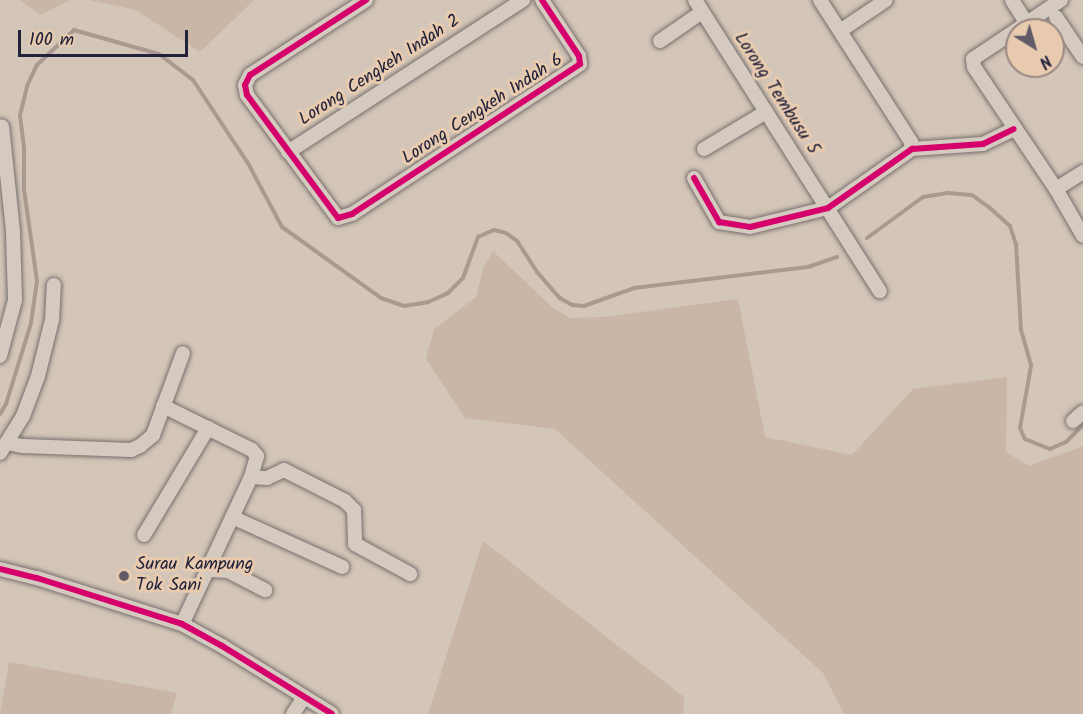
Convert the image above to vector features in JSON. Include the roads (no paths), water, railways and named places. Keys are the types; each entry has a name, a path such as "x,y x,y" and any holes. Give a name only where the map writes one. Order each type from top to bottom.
{"street":[{"path":"288,152 247,94 245,85 250,75 366,0"},
{"name":"Lorong Cengkeh Indah 2","path":"288,152 523,0"},
{"name":"Lorong Cengkeh Indah 6","path":"288,152 338,218 352,214 580,64 579,56 542,0"},
{"path":"820,0 911,142 912,149"},
{"path":"840,31 886,0"},
{"path":"1012,0 1023,18"},
{"path":"1032,18 1061,0"},
{"path":"660,41 699,6"},
{"name":"Lorong Tembusu 5","path":"699,6 880,291"},
{"path":"1056,17 1083,57"},
{"path":"1005,37 973,59 974,67 1056,189 1083,236"},
{"path":"704,149 766,111"},
{"path":"0,356 15,300 13,231 2,126"},
{"path":"694,178 719,222 750,227 828,208 912,149 983,144 1014,129"},
{"path":"1056,189 1083,172"},
{"path":"4,448 22,416 47,348 54,285"},
{"path":"4,448 23,446 131,450 141,446 153,435 183,353"},
{"path":"163,406 252,450 257,456 251,477 182,624"},
{"path":"144,536 208,428"},
{"path":"251,477 267,478 285,470 345,501 354,510 355,544 410,574"},
{"path":"232,517 342,567"},
{"path":"0,569 37,578 182,624 332,714"},
{"path":"208,570 228,571 265,590"},
{"path":"293,714 304,697"}],"waterway":[{"path":"0,414 6,404 31,323 37,281 24,190 24,148 20,115 27,86 37,65 74,30 159,54 193,80 249,165 282,227 381,298 404,306 428,302 448,293 463,278 478,237 494,230 506,233 517,241 537,272 560,298 572,305 584,306 634,288 808,267 837,257"},
{"path":"867,238 923,197 948,193 972,195 990,208 1010,226 1016,244 1021,330 1031,366 1020,428 1025,439 1050,449 1066,442 1083,425"}],"place":[{"name":"Surau Kampung Tok Sani","path":"124,576"}]}
